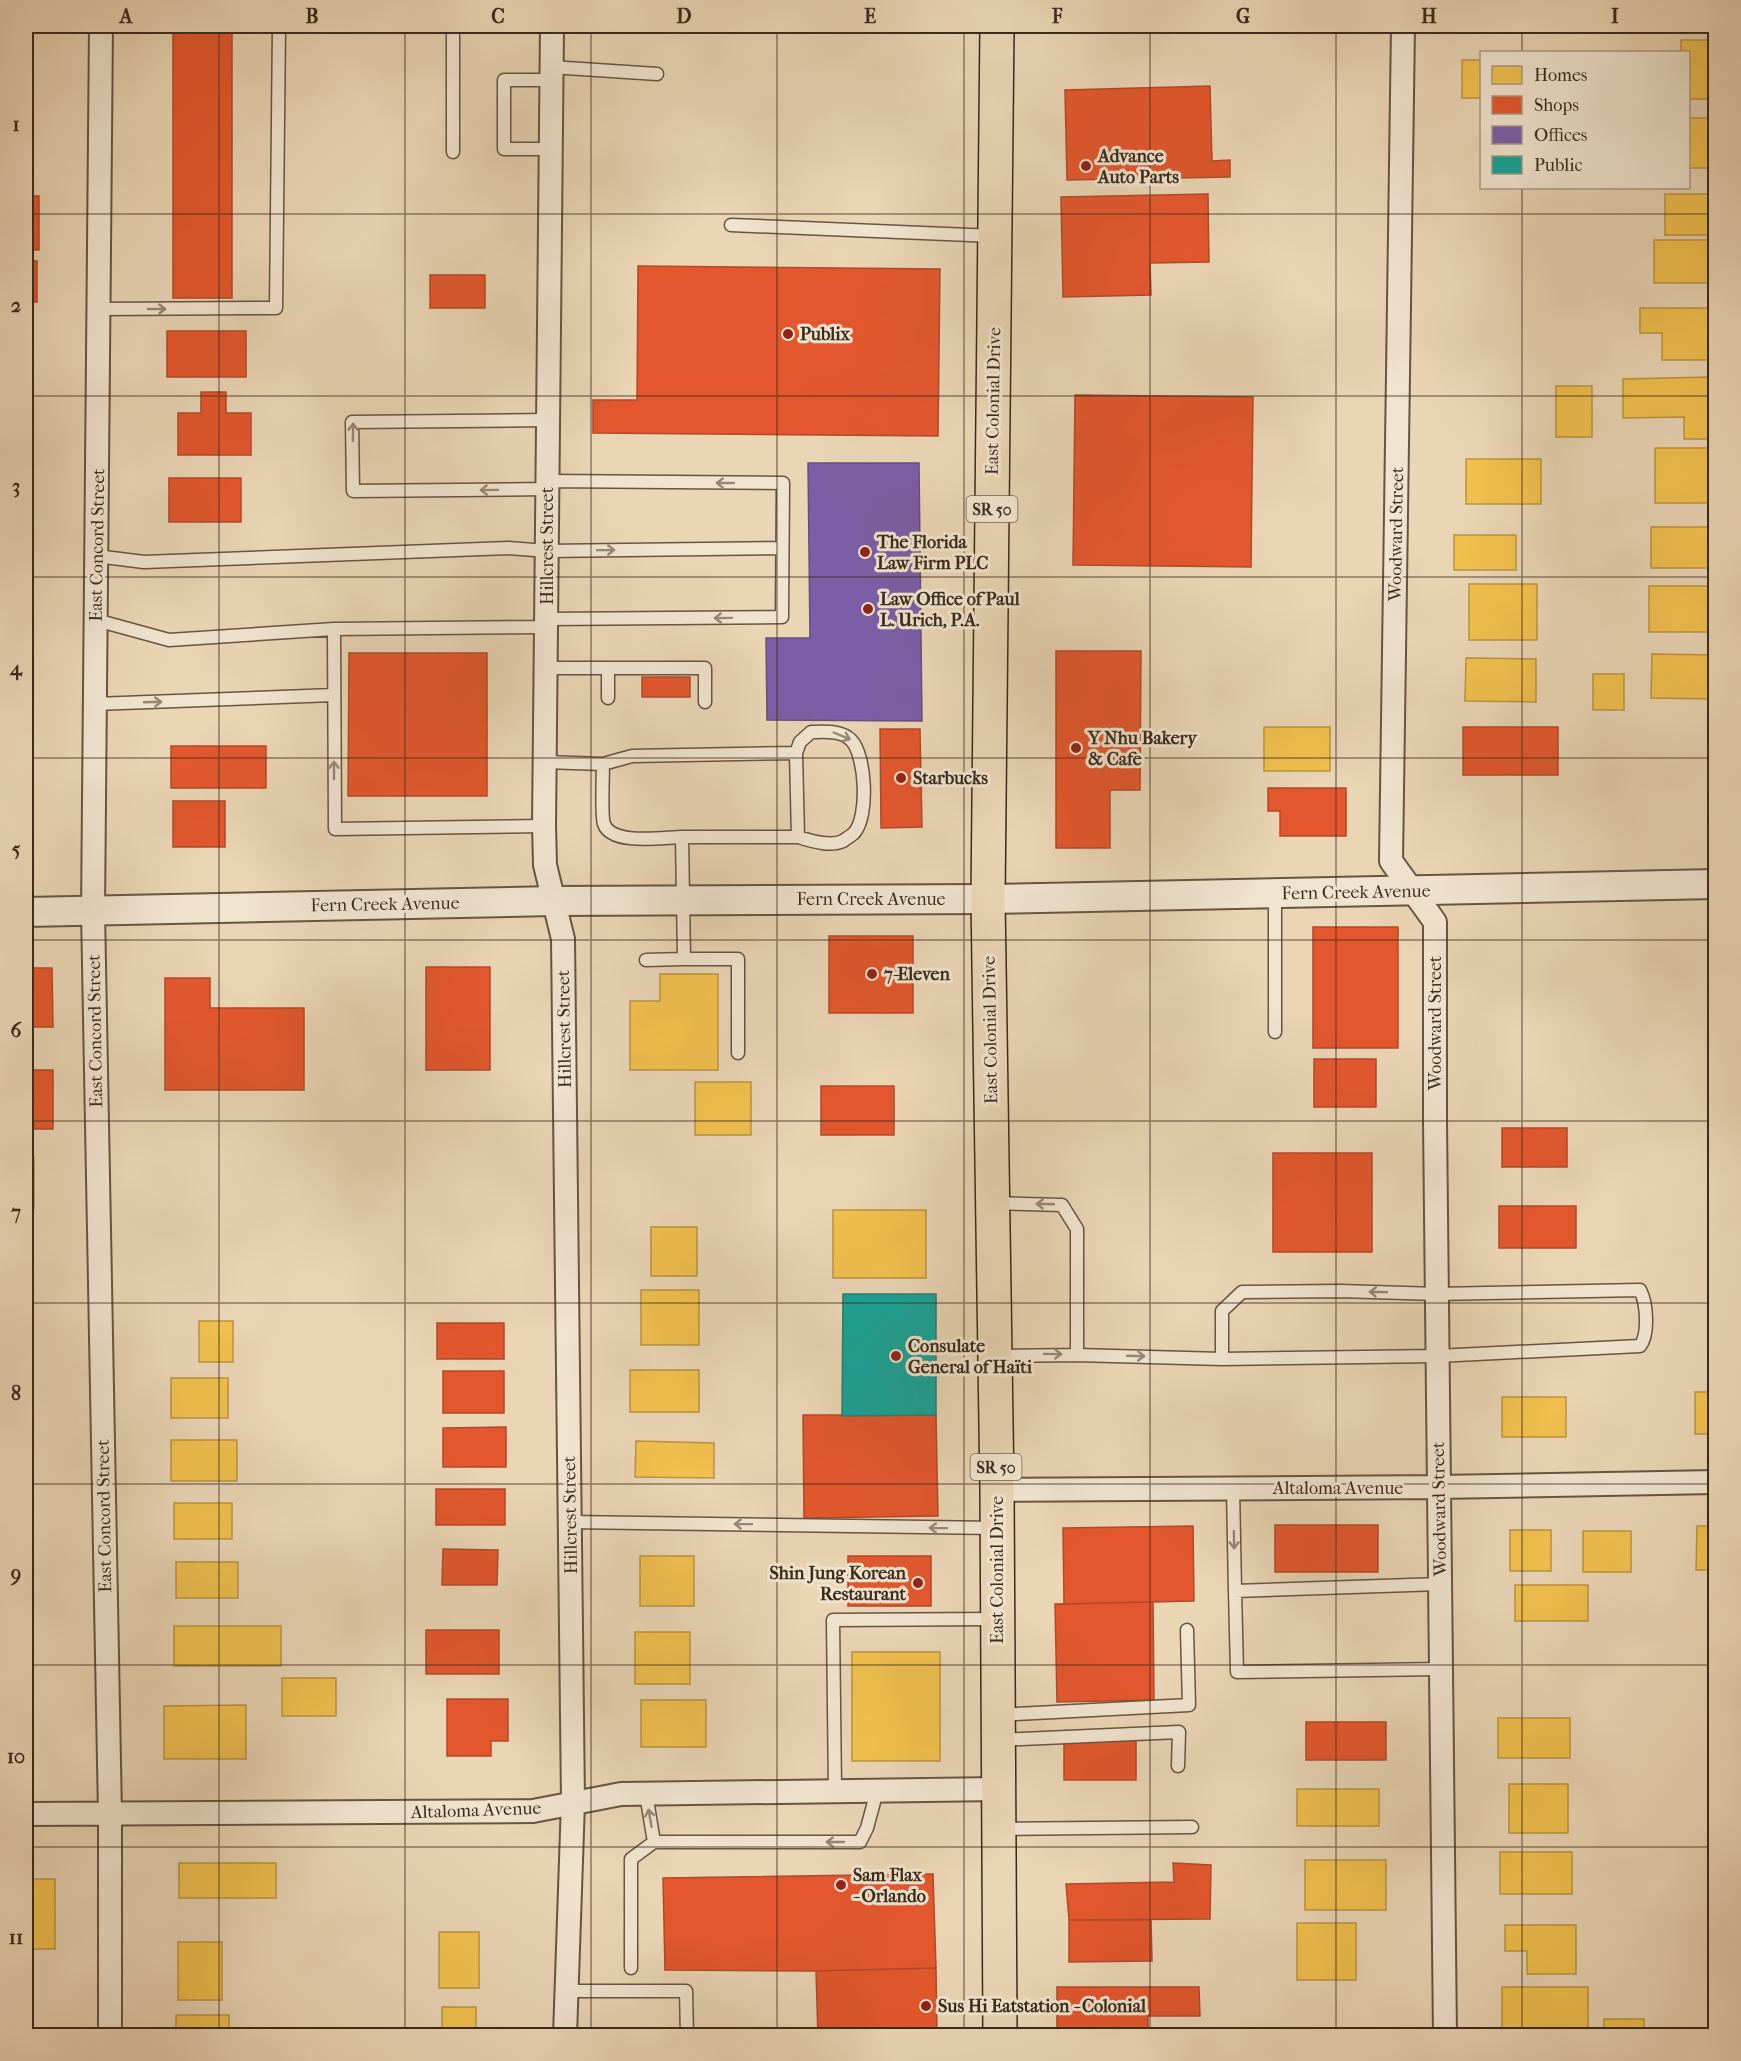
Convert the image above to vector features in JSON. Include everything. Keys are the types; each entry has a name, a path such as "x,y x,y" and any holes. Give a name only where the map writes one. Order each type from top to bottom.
{"highway":[{"name":"East Colonial Drive","path":"997,26 988,899 997,1490 1000,2036"}],"street":[{"name":"East Concord Street","path":"101,26 93,911 110,1815 110,2036"},
{"name":"Hillcrest Street","path":"552,26 544,826 545,865 563,939 573,1802 565,2036"},
{"name":"Woodward Street","path":"1403,26 1391,861 1435,922 1438,1487 1445,2036"},
{"name":"Fern Creek Avenue","path":"26,912 554,901 988,899 1716,884"},
{"name":"Altaloma Avenue","path":"997,1490 1438,1487 1716,1482"},
{"name":"Altaloma Avenue","path":"26,1814 532,1811 621,1794 998,1789"}],"lane":[{"path":"99,309 276,309 279,26"},
{"path":"453,152 453,26 458,26"},
{"path":"550,149 504,149 504,80 551,73 657,74"},
{"path":"731,225 995,236"},
{"path":"96,620 169,640 334,629 782,617 783,483 548,485 353,491 352,422 548,420"},
{"path":"96,556 144,562 508,548 547,551 782,548"},
{"path":"334,629 335,829 544,826"},
{"path":"546,668 705,668 705,702"},
{"path":"608,668 608,698"},
{"path":"95,704 334,695"},
{"path":"603,764 604,824 610,832 620,838 798,837 818,843 841,842 856,832 863,808 863,776 860,757 851,740 836,732 811,732 800,742 796,753 798,837"},
{"path":"545,762 603,764 632,756 796,753"},
{"path":"682,837 684,959"},
{"path":"1275,893 1275,1032"},
{"path":"646,960 738,959 738,1053"},
{"path":"992,1203 1062,1205 1077,1229 1077,1355"},
{"path":"995,1356 1077,1355 1222,1359 1437,1356 1640,1346 1645,1340 1645,1300 1640,1290 1437,1294 1340,1291 1242,1292 1222,1311 1222,1359"},
{"path":"1233,1488 1237,1672 1440,1669"},
{"path":"570,1522 997,1528"},
{"path":"1235,1591 1440,1584"},
{"path":"835,1791 833,1620 997,1619"},
{"path":"997,1727 1189,1705 1187,1630"},
{"path":"997,1727 1179,1732 1178,1766"},
{"path":"631,1968 631,1859 654,1842 860,1842 867,1828 877,1791"},
{"path":"646,1794 654,1842"},
{"path":"998,1829 1192,1827"},
{"path":"567,1991 686,1991 687,2036"}],"building: Homes":[{"path":"1634,26 1716,26 1716,31 1634,31"},
{"path":"1681,40 1716,40 1716,99 1690,99 1690,51 1681,51"},
{"path":"1462,60 1480,60 1480,98 1462,98"},
{"path":"1690,118 1716,118 1716,168 1690,168"},
{"path":"1665,194 1716,194 1716,235 1665,235"},
{"path":"1654,240 1716,240 1716,283 1654,283"},
{"path":"1640,308 1716,308 1716,360 1662,360 1662,333 1640,333"},
{"path":"1709,377 1709,399 1716,399 1716,439 1684,439 1684,417 1623,418 1623,379"},
{"path":"1556,386 1592,386 1592,437 1556,437"},
{"path":"1655,448 1716,448 1716,503 1655,503"},
{"path":"1466,459 1541,459 1541,504 1466,504"},
{"path":"1651,527 1716,527 1716,568 1651,568"},
{"path":"1454,535 1516,535 1516,570 1454,570"},
{"path":"1469,584 1537,584 1537,640 1469,640"},
{"path":"1649,586 1716,586 1716,632 1649,632"},
{"path":"1652,654 1716,655 1716,699 1651,698"},
{"path":"1466,658 1536,659 1536,702 1465,701"},
{"path":"1593,674 1624,674 1624,710 1593,710"},
{"path":"1264,727 1330,727 1330,771 1264,771"},
{"path":"660,974 718,974 718,1070 630,1070 630,1001 660,1001"},
{"path":"695,1082 751,1082 751,1135 695,1135"},
{"path":"26,1157 34,1157 34,1209 26,1209"},
{"path":"833,1210 926,1210 926,1278 833,1278"},
{"path":"651,1227 697,1227 697,1276 651,1276"},
{"path":"27,1231 27,1284 26,1284"},
{"path":"641,1290 699,1290 699,1345 641,1345"},
{"path":"199,1321 233,1321 233,1362 199,1362"},
{"path":"630,1370 699,1370 699,1412 630,1412"},
{"path":"26,1375 32,1375 32,1418 26,1418"},
{"path":"171,1378 228,1378 228,1418 171,1418"},
{"path":"1695,1392 1716,1392 1716,1434 1695,1434"},
{"path":"1502,1397 1566,1397 1566,1437 1502,1437"},
{"path":"171,1440 237,1440 237,1481 171,1481"},
{"path":"636,1441 714,1443 714,1478 635,1477"},
{"path":"174,1503 232,1503 232,1539 174,1539"},
{"path":"1697,1526 1716,1526 1716,1570 1696,1570"},
{"path":"1510,1530 1551,1530 1551,1571 1510,1571"},
{"path":"1583,1531 1631,1531 1631,1572 1583,1572"},
{"path":"640,1556 694,1556 694,1606 640,1606"},
{"path":"176,1562 238,1562 238,1598 176,1598"},
{"path":"1515,1585 1588,1585 1588,1621 1515,1621"},
{"path":"174,1626 281,1626 281,1666 174,1666"},
{"path":"635,1632 690,1632 690,1684 635,1684"},
{"path":"852,1652 940,1652 940,1761 852,1761"},
{"path":"282,1678 336,1678 336,1716 282,1716"},
{"path":"26,1699 28,1699 27,1741 26,1741"},
{"path":"641,1700 706,1700 706,1747 641,1747"},
{"path":"246,1705 246,1759 164,1759 164,1706"},
{"path":"1498,1718 1570,1718 1570,1758 1498,1758"},
{"path":"1708,1781 1716,1781 1716,1814 1708,1814"},
{"path":"1509,1784 1568,1784 1568,1833 1509,1833"},
{"path":"1297,1789 1379,1789 1379,1826 1297,1826"},
{"path":"1711,1849 1716,1849 1716,1908 1711,1908"},
{"path":"1500,1852 1572,1852 1572,1894 1500,1894"},
{"path":"1305,1860 1386,1860 1386,1910 1305,1910"},
{"path":"179,1863 276,1863 276,1898 179,1898"},
{"path":"26,1879 55,1879 55,1949 26,1949"},
{"path":"1297,1923 1356,1923 1356,1980 1297,1980"},
{"path":"1505,1925 1576,1925 1576,1974 1527,1974 1527,1951 1505,1951"},
{"path":"439,1932 479,1932 479,1988 439,1988"},
{"path":"178,1942 222,1942 222,2000 178,2000"},
{"path":"1502,1987 1588,1987 1588,2029 1502,2029"},
{"path":"442,2007 476,2007 476,2036 442,2036"},
{"path":"176,2015 229,2015 229,2036 176,2036"},
{"path":"1604,2019 1644,2019 1644,2036 1604,2036"}],"building: Shops":[{"path":"173,26 232,26 232,298 173,298"},
{"path":"1210,86 1212,161 1230,160 1230,177 1067,180 1065,90"},
{"path":"26,136 30,136 30,175 26,175"},
{"path":"1208,194 1209,262 1150,263 1151,295 1063,297 1061,197"},
{"path":"26,196 39,196 39,250 26,250"},
{"path":"26,261 37,261 37,302 26,302"},
{"name":"Publix","path":"638,266 940,269 938,436 593,433 593,400 637,400"},
{"path":"430,275 485,275 485,308 430,308"},
{"path":"167,331 246,331 246,377 167,377"},
{"path":"201,392 226,392 226,413 251,413 251,455 178,455 178,413 201,413"},
{"path":"27,393 27,436 26,436"},
{"path":"1075,395 1253,397 1251,567 1073,565"},
{"path":"169,478 241,478 241,522 169,522"},
{"path":"1056,651 1141,651 1140,790 1110,790 1110,848 1056,848"},
{"path":"349,653 487,653 487,796 348,796"},
{"path":"26,668 30,668 30,708 26,708"},
{"path":"642,677 690,677 690,697 642,697"},
{"path":"1463,727 1558,727 1558,775 1463,775"},
{"name":"Starbucks","path":"880,729 920,729 922,827 881,828"},
{"path":"171,746 266,746 266,788 171,788"},
{"path":"26,747 31,747 31,783 26,783"},
{"path":"1268,788 1346,788 1346,836 1280,836 1280,811 1268,811"},
{"path":"173,801 225,801 225,847 173,847"},
{"path":"1313,927 1398,927 1398,1048 1313,1048"},
{"path":"829,936 913,936 913,1013 829,1013"},
{"path":"426,967 490,967 490,1070 426,1070"},
{"path":"26,968 52,968 53,1027 26,1027"},
{"path":"165,978 210,978 210,1008 304,1008 304,1090 165,1090"},
{"path":"1314,1059 1376,1059 1376,1107 1314,1107"},
{"path":"26,1070 53,1070 53,1129 26,1129"},
{"path":"821,1086 894,1086 894,1135 821,1135"},
{"path":"1502,1128 1567,1128 1567,1167 1502,1167"},
{"path":"1273,1153 1372,1153 1372,1252 1273,1252"},
{"path":"1499,1206 1576,1206 1576,1248 1499,1248"},
{"path":"437,1323 504,1323 504,1359 437,1359"},
{"path":"443,1371 504,1371 504,1413 443,1413"},
{"path":"803,1415 936,1415 938,1516 804,1518"},
{"path":"506,1427 506,1467 443,1467 443,1428"},
{"path":"436,1489 505,1489 505,1525 436,1525"},
{"path":"1275,1525 1378,1525 1378,1572 1275,1572"},
{"path":"1193,1526 1194,1601 1064,1604 1063,1528"},
{"path":"443,1549 498,1550 497,1585 442,1585"},
{"path":"848,1556 931,1556 931,1606 848,1606"},
{"path":"1153,1602 1154,1700 1057,1702 1055,1604"},
{"path":"426,1630 499,1630 499,1674 426,1674"},
{"path":"447,1699 508,1699 508,1741 491,1741 491,1756 447,1756"},
{"path":"1306,1722 1386,1722 1386,1760 1306,1760"},
{"path":"1064,1738 1136,1738 1136,1780 1064,1780"},
{"path":"1173,1863 1211,1865 1210,1919 1069,1920 1066,1884 1174,1882"},
{"path":"933,1874 936,1968 816,1971 665,1970 663,1878"},
{"path":"1069,1920 1151,1920 1152,1961 1069,1962"},
{"path":"936,1968 937,2036 818,2036 816,1971"},
{"path":"1057,1987 1199,1987 1200,2016 1148,2016 1148,2036 1057,2036"}],"building: Offices":[{"path":"808,463 919,463 922,721 767,720 766,638 810,638"}],"building: Public":[{"path":"843,1294 936,1294 936,1415 842,1416"}],"place":[{"name":"Advance Auto Parts","path":"1086,166"},
{"name":"Publix","path":"788,334"},
{"name":"The Florida Law Firm PLC","path":"865,552"},
{"name":"Law Office of Paul L. Urich, P.A.","path":"868,609"},
{"name":"Y Nhu Bakery & Cafe","path":"1076,748"},
{"name":"Starbucks","path":"901,778"},
{"name":"7-Eleven","path":"872,974"},
{"name":"Consulate General of Haïti","path":"896,1356"},
{"name":"Shin Jung Korean Restaurant","path":"918,1583"},
{"name":"Sam Flax - Orlando","path":"841,1885"},
{"name":"Sus Hi Eatstation - Colonial","path":"926,2006"}]}
